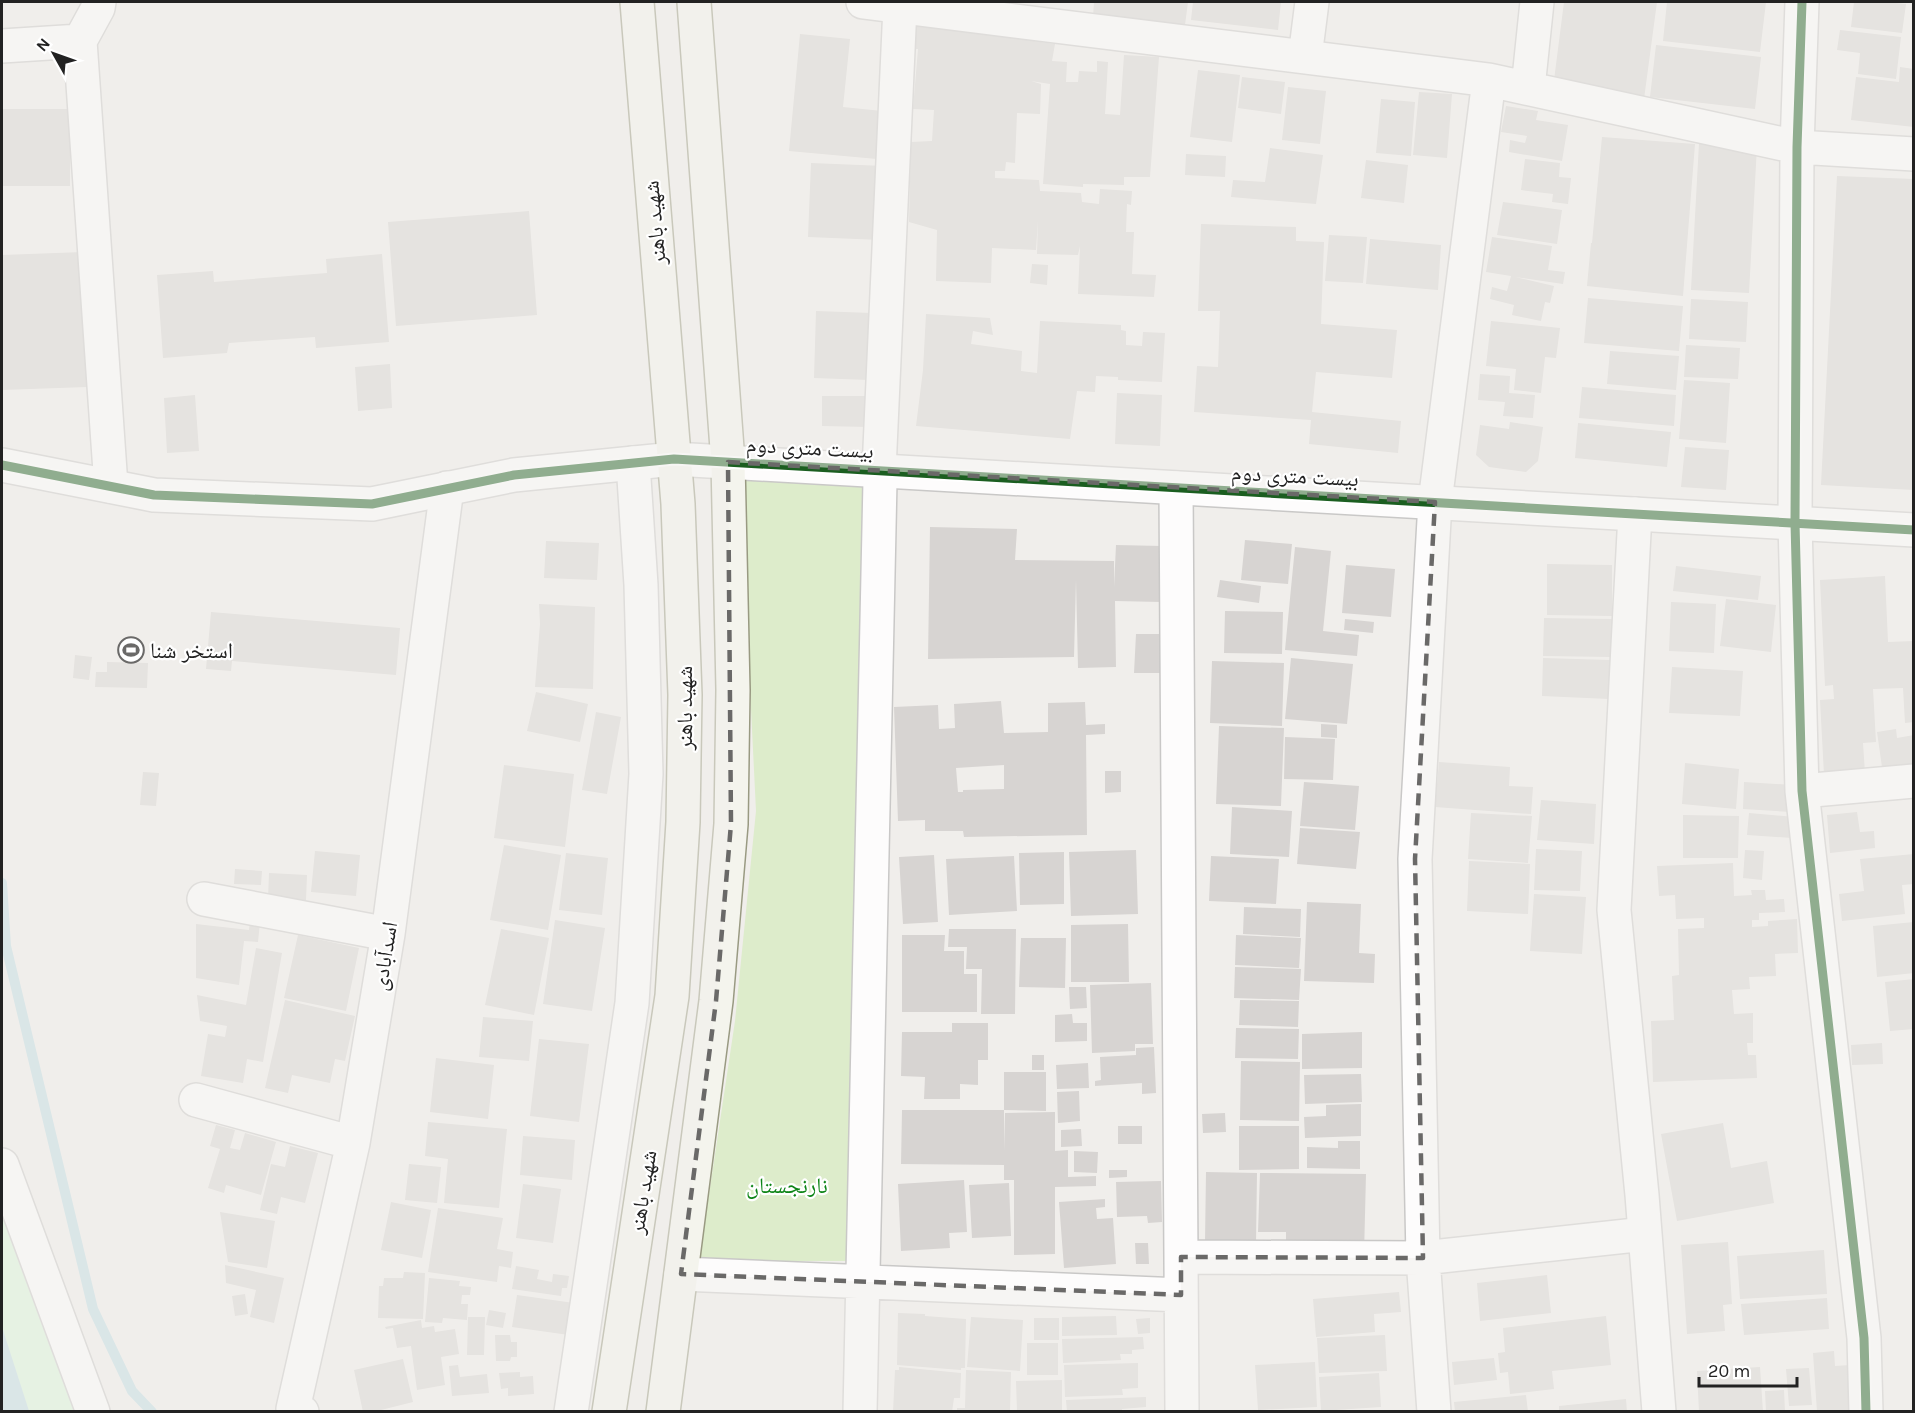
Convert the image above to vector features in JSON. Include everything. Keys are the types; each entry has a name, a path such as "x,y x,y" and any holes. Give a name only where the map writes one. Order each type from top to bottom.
{"main road":[{"name":"شهید باهنر","path":"609,1412 672,996 684,822 684,684 678,504 637,2"},
{"path":"663,1412 716,1000 731,824 733,690 728,462 694,2"}],"street":[{"path":"99,2 80,41 111,486"},
{"path":"863,2 900,6 1066,14 1305,57 1489,80 1797,147 1914,154"},
{"path":"1305,57 1312,2"},
{"path":"1528,88 1537,2"},
{"path":"1802,2 1797,147 1795,523 1803,791 1864,1338 1866,1412"},
{"path":"860,1412 879,470 900,6"},
{"path":"2,46 80,41"},
{"path":"1434,1412 1423,1258 1415,859 1435,502 1489,80"},
{"name":"بیست متری دوم","path":"2,465 154,495 372,504 514,475 674,459 1914,530"},
{"path":"571,1412 632,1003 646,774 641,585 633,463"},
{"name":"اسدآبادی","path":"302,1412 293,1409 352,1143 388,934 447,488"},
{"path":"1176,488 1182,1412"},
{"path":"1635,514 1614,910 1645,1234 1659,1412"},
{"path":"1803,791 1914,782"},
{"path":"204,898 388,934"},
{"path":"196,1100 352,1143"},
{"path":"2,1165 93,1412"},
{"path":"1181,1257 1423,1258 1645,1234"},
{"path":"681,1274 1181,1295"}],"highlighted area":[{"path":"728,462 1435,502 1415,859 1423,1258 1181,1257 1181,1295 681,1274 716,1001 731,824"}],"green space":[{"name":"نارنجستان","path":"745,474 880,481 862,1261 699,1261 735,1021 756,811 742,525"},
{"path":"2,1216 74,1411 2,1411"}],"water":[{"path":"2,1327 29,1411 2,1411"}],"building":[{"path":"1094,2 1188,2 1185,25 1093,17"},
{"path":"1193,2 1281,2 1278,30 1191,20"},
{"path":"1564,2 1657,2 1644,99 1553,88"},
{"path":"1667,2 1766,2 1760,52 1663,41"},
{"path":"1854,2 1906,4 1902,33 1851,27"},
{"path":"915,24 1055,44 1052,61 1067,62 1066,82 1078,82 1079,71 1097,72 1097,61 1108,62 1105,114 1120,115 1124,55 1159,57 1150,177 1124,177 1124,185 1083,184 1083,187 1043,184 1050,84 1031,81 1041,84 1040,114 1017,113 1015,163 1006,162 1005,171 995,171 995,178 1039,180 1040,191 1081,193 1082,202 1099,204 1100,189 1132,191 1131,205 1127,204 1126,232 1134,232 1132,274 1156,275 1154,297 1078,294 1080,246 1078,255 1037,254 1038,220 1036,250 992,248 991,283 936,281 937,230 909,222 911,142 932,141 934,110 913,109 918,49 912,49"},
{"path":"1840,30 1901,37 1896,79 1858,74 1860,53 1837,50"},
{"path":"800,34 850,39 843,107 882,111 877,159 789,151"},
{"path":"1656,45 1761,57 1755,109 1650,97"},
{"path":"1900,67 1914,69 1914,127 1851,120 1856,77 1899,82"},
{"path":"1198,70 1240,75 1232,142 1190,137"},
{"path":"1242,77 1285,82 1281,114 1238,108"},
{"path":"1288,87 1326,91 1320,144 1282,140"},
{"path":"1419,92 1452,94 1447,158 1413,155"},
{"path":"1381,99 1415,102 1411,156 1376,153"},
{"path":"1506,106 1538,111 1536,120 1568,125 1562,161 1509,152 1510,140 1525,143 1527,136 1501,132"},
{"path":"2,109 70,109 70,186 2,186"},
{"path":"1602,137 1695,144 1683,296 1587,286"},
{"path":"1699,143 1757,146 1749,293 1691,290"},
{"path":"1270,148 1323,155 1316,204 1231,197 1233,180 1265,182"},
{"path":"1186,154 1226,156 1225,177 1185,175"},
{"path":"1525,159 1560,163 1559,177 1571,178 1568,204 1552,202 1553,194 1521,190"},
{"path":"1366,160 1408,165 1404,203 1361,198"},
{"path":"811,163 884,166 881,240 808,237"},
{"path":"1837,176 1914,179 1914,490 1821,485"},
{"path":"1503,202 1562,210 1557,244 1497,235"},
{"path":"529,211 537,315 396,326 388,222"},
{"path":"1201,224 1296,227 1296,241 1324,242 1321,324 1397,330 1392,378 1316,372 1312,412 1401,421 1398,453 1309,444 1311,420 1194,412 1197,366 1218,367 1220,311 1198,311"},
{"path":"1329,235 1367,237 1363,283 1325,281"},
{"path":"1492,237 1552,246 1548,270 1565,272 1563,284 1515,277 1554,286 1550,303 1545,302 1541,321 1512,315 1514,305 1490,299 1492,287 1507,291 1511,276 1486,272"},
{"path":"1370,239 1441,245 1438,290 1366,284"},
{"path":"83,252 87,387 2,390 2,255"},
{"path":"382,254 389,342 316,348 315,337 229,343 227,353 163,358 157,275 213,271 214,282 327,273 326,259"},
{"path":"1032,264 1048,265 1047,285 1030,283"},
{"path":"1588,298 1683,306 1679,351 1584,343"},
{"path":"1691,299 1748,302 1746,342 1689,339"},
{"path":"816,311 872,313 869,380 814,378"},
{"path":"926,314 990,318 993,335 973,331 971,344 1022,351 1021,371 1037,373 1040,321 1121,325 1121,330 1126,331 1126,345 1142,346 1143,332 1165,333 1162,382 1118,380 1118,377 1096,376 1095,392 1077,391 1070,439 916,426 923,370"},
{"path":"1491,321 1560,328 1556,358 1545,357 1541,393 1514,390 1516,369 1486,366"},
{"path":"1686,345 1740,348 1738,379 1684,377"},
{"path":"1610,351 1679,356 1676,390 1607,384"},
{"path":"390,364 392,408 358,411 355,367"},
{"path":"1480,374 1510,376 1509,393 1535,395 1533,418 1503,416 1505,402 1478,400"},
{"path":"1684,380 1730,383 1726,443 1679,439"},
{"path":"1582,387 1676,395 1674,426 1579,418"},
{"path":"1117,393 1162,395 1160,446 1115,444"},
{"path":"195,395 199,451 167,453 164,398"},
{"path":"822,396 869,396 869,427 822,426"},
{"path":"1510,422 1543,427 1538,461 1526,472 1489,467 1476,455 1480,425 1509,429"},
{"path":"1578,423 1671,432 1667,467 1575,458"},
{"path":"1685,447 1729,450 1726,490 1681,487"},
{"path":"930,527 1017,529 1015,560 1114,561 1114,587 1116,545 1162,546 1161,602 1115,601 1116,667 1078,668 1076,580 1074,657 928,659"},
{"path":"1245,540 1292,544 1288,584 1241,580"},
{"path":"546,541 599,543 597,580 544,578"},
{"path":"1295,547 1331,551 1323,631 1359,635 1357,656 1285,650"},
{"path":"1547,564 1612,565 1612,616 1547,615"},
{"path":"1346,565 1395,569 1391,617 1342,613"},
{"path":"1676,566 1761,576 1758,600 1673,591"},
{"path":"1885,576 1888,642 1914,641 1914,722 1905,723 1903,688 1873,689 1876,742 1863,743 1865,773 1824,775 1820,700 1834,699 1833,685 1825,686 1820,580"},
{"path":"1220,580 1261,586 1259,603 1217,597"},
{"path":"1726,599 1776,605 1771,652 1720,646"},
{"path":"1671,602 1716,604 1714,653 1669,651"},
{"path":"539,604 595,607 593,689 535,687 540,624"},
{"path":"1225,611 1283,612 1282,654 1224,653"},
{"path":"211,612 400,628 396,675 232,661 231,671 206,669"},
{"path":"1544,618 1612,619 1611,657 1543,656"},
{"path":"1345,619 1374,622 1373,633 1344,630"},
{"path":"1136,634 1162,634 1160,673 1134,673"},
{"path":"75,655 92,657 89,680 73,678"},
{"path":"1291,658 1353,664 1347,724 1285,719"},
{"path":"1543,658 1610,660 1609,699 1542,696"},
{"path":"1212,661 1284,663 1282,726 1210,723"},
{"path":"107,662 148,663 147,688 95,687 96,672 107,672"},
{"path":"1672,667 1743,671 1740,716 1669,713"},
{"path":"536,692 588,704 580,742 527,731"},
{"path":"1001,701 1004,733 1048,732 1048,703 1085,702 1086,725 1105,724 1105,734 1086,735 1087,835 964,837 963,831 925,831 925,820 898,821 894,707 938,705 939,729 955,728 954,704","holes":["1004,765 1004,789 958,792 956,768"]},
{"path":"596,712 621,717 607,794 582,790"},
{"path":"1321,724 1337,725 1337,738 1321,737"},
{"path":"1219,726 1284,728 1281,806 1216,804"},
{"path":"1896,729 1897,738 1914,735 1914,769 1883,774 1877,732"},
{"path":"1285,737 1335,739 1333,780 1284,779"},
{"path":"1439,762 1510,767 1509,786 1533,787 1531,814 1435,807"},
{"path":"1685,763 1739,769 1736,809 1682,804"},
{"path":"504,765 574,774 565,847 494,838"},
{"path":"1105,771 1121,771 1121,792 1105,793"},
{"path":"143,772 159,773 156,806 140,805"},
{"path":"1304,782 1359,786 1355,830 1300,826"},
{"path":"1744,782 1793,785 1791,812 1743,809"},
{"path":"1541,800 1596,804 1594,844 1537,840"},
{"path":"1232,807 1292,811 1289,857 1230,854"},
{"path":"1857,812 1860,832 1874,831 1875,848 1830,853 1827,815"},
{"path":"1471,813 1532,816 1528,863 1468,859"},
{"path":"1749,813 1795,817 1792,838 1747,835"},
{"path":"1683,815 1739,816 1738,858 1683,858"},
{"path":"1300,828 1360,832 1356,869 1297,864"},
{"path":"504,845 561,855 548,930 490,920"},
{"path":"1536,849 1582,851 1580,891 1534,890"},
{"path":"1136,850 1138,914 1071,916 1069,852"},
{"path":"1745,850 1764,851 1762,880 1743,878"},
{"path":"315,851 360,855 356,896 311,892"},
{"path":"1064,852 1064,904 1020,905 1019,853"},
{"path":"566,853 608,858 602,915 559,910"},
{"path":"1914,854 1914,884 1902,885 1905,914 1842,921 1839,894 1864,891 1860,859"},
{"path":"934,855 938,922 903,924 899,857"},
{"path":"1014,856 1017,911 949,915 946,859"},
{"path":"1211,856 1279,859 1276,904 1209,901"},
{"path":"1469,861 1530,864 1528,914 1467,911"},
{"path":"1733,863 1734,896 1752,895 1751,890 1765,890 1766,900 1784,899 1785,912 1759,913 1759,920 1752,920 1752,927 1768,926 1768,921 1797,919 1798,953 1775,954 1776,976 1749,977 1750,989 1732,990 1734,1014 1753,1013 1753,1043 1747,1043 1748,1055 1756,1055 1757,1078 1653,1082 1651,1021 1674,1020 1672,976 1679,975 1678,929 1704,928 1704,918 1676,919 1675,895 1659,896 1657,866"},
{"path":"235,869 262,871 261,885 234,884"},
{"path":"269,873 307,875 306,900 268,899"},
{"path":"1534,894 1586,897 1582,954 1530,951"},
{"path":"1307,902 1361,904 1359,953 1375,954 1374,983 1304,981"},
{"path":"1244,907 1301,909 1300,937 1243,934"},
{"path":"555,920 605,928 592,1011 543,1004"},
{"path":"250,921 260,922 258,942 244,941 239,985 196,978 196,924 249,930"},
{"path":"1914,922 1914,973 1877,977 1873,926"},
{"path":"1128,924 1129,982 1071,982 1071,925"},
{"path":"501,929 549,938 534,1015 485,1005"},
{"path":"949,929 1016,929 1015,1014 981,1014 982,969 966,969 967,947 948,947"},
{"path":"298,935 359,948 346,1011 284,998"},
{"path":"902,935 945,935 944,951 964,951 964,974 977,974 977,1012 902,1012"},
{"path":"1236,935 1301,938 1299,968 1235,965"},
{"path":"1021,938 1066,938 1065,988 1019,987"},
{"path":"256,948 282,953 263,1062 247,1059 243,1083 201,1076 208,1034 225,1037 227,1026 200,1021 197,995 246,1005"},
{"path":"1235,967 1301,969 1299,1000 1234,998"},
{"path":"1914,979 1914,1029 1890,1031 1885,982"},
{"path":"1151,983 1153,1044 1135,1044 1135,1051 1092,1053 1090,985"},
{"path":"1069,987 1086,987 1087,1008 1070,1009"},
{"path":"285,1000 355,1016 345,1061 335,1059 330,1083 292,1075 288,1093 265,1088"},
{"path":"1240,1000 1299,1001 1298,1027 1239,1025"},
{"path":"1072,1014 1073,1023 1087,1023 1087,1041 1055,1042 1055,1015"},
{"path":"483,1017 533,1021 529,1061 479,1057"},
{"path":"952,1023 988,1023 988,1060 978,1060 978,1085 960,1084 960,1099 924,1099 925,1077 901,1076 902,1032 952,1032"},
{"path":"1236,1028 1299,1029 1298,1059 1235,1058"},
{"path":"1362,1032 1362,1068 1302,1069 1302,1034"},
{"path":"539,1039 589,1044 579,1122 530,1116"},
{"path":"1882,1043 1883,1064 1852,1065 1851,1045"},
{"path":"1154,1047 1156,1093 1142,1094 1142,1083 1095,1086 1095,1081 1101,1080 1100,1057 1136,1055 1136,1048"},
{"path":"1032,1055 1044,1055 1044,1070 1032,1070"},
{"path":"436,1058 494,1065 488,1119 430,1112"},
{"path":"1241,1061 1300,1062 1299,1121 1240,1120"},
{"path":"1088,1063 1089,1088 1057,1089 1056,1065"},
{"path":"1004,1072 1046,1072 1046,1111 1004,1110"},
{"path":"1361,1074 1362,1102 1305,1104 1304,1075"},
{"path":"1079,1091 1080,1121 1058,1123 1057,1092"},
{"path":"1361,1104 1361,1136 1305,1138 1304,1117 1326,1116 1326,1105"},
{"path":"902,1110 1004,1110 1004,1151 1005,1113 1055,1112 1055,1151 1068,1150 1068,1177 1096,1176 1096,1186 1055,1187 1055,1254 1014,1255 1014,1180 1004,1180 1004,1165 901,1164"},
{"path":"1225,1113 1226,1132 1203,1133 1202,1114"},
{"path":"428,1122 507,1129 499,1208 444,1203 448,1159 425,1156"},
{"path":"1723,1123 1731,1168 1767,1161 1774,1203 1677,1221 1661,1134"},
{"path":"216,1125 235,1130 230,1148 240,1150 245,1133 276,1142 261,1195 226,1185 224,1193 208,1188 220,1149 210,1146"},
{"path":"1118,1126 1142,1126 1142,1144 1118,1144"},
{"path":"1239,1126 1299,1126 1299,1169 1239,1170"},
{"path":"1081,1129 1082,1146 1061,1147 1061,1130"},
{"path":"523,1136 575,1140 572,1180 520,1175"},
{"path":"1338,1141 1360,1141 1360,1169 1307,1168 1307,1147 1338,1148"},
{"path":"290,1146 318,1153 305,1203 281,1197 277,1214 260,1210 271,1164 285,1167"},
{"path":"1074,1151 1098,1152 1097,1173 1074,1172"},
{"path":"409,1164 441,1167 437,1203 405,1200"},
{"path":"1109,1170 1127,1170 1127,1177 1109,1178"},
{"path":"1206,1172 1257,1173 1256,1243 1205,1242"},
{"path":"1260,1173 1366,1174 1364,1255 1286,1253 1286,1232 1258,1232"},
{"path":"964,1180 967,1232 949,1233 950,1248 901,1251 898,1184"},
{"path":"1161,1181 1162,1222 1148,1223 1147,1216 1117,1217 1116,1182"},
{"path":"1009,1183 1011,1236 972,1238 969,1185"},
{"path":"523,1184 561,1189 553,1243 516,1238"},
{"path":"1105,1199 1105,1207 1096,1208 1097,1219 1113,1218 1116,1264 1064,1268 1059,1202"},
{"path":"391,1202 431,1210 422,1258 381,1250"},
{"path":"438,1208 503,1218 497,1249 513,1252 511,1268 499,1266 497,1282 428,1272"},
{"path":"220,1212 275,1221 267,1268 228,1262"},
{"path":"1728,1242 1732,1304 1723,1305 1725,1331 1687,1334 1681,1245"},
{"path":"1135,1243 1148,1243 1149,1264 1136,1264"},
{"path":"1824,1250 1827,1294 1740,1299 1737,1256"},
{"path":"225,1265 284,1278 274,1323 250,1317 256,1290 226,1283"},
{"path":"516,1266 539,1270 537,1279 552,1282 553,1274 569,1276 567,1288 562,1288 561,1296 512,1289"},
{"path":"404,1272 425,1273 423,1319 378,1318 379,1286 383,1286 384,1278 403,1278"},
{"path":"1547,1275 1551,1313 1480,1321 1477,1283"},
{"path":"429,1278 460,1281 459,1286 471,1287 470,1295 462,1295 461,1304 468,1304 467,1320 443,1318 442,1323 425,1322"},
{"path":"1399,1292 1401,1312 1374,1314 1375,1332 1316,1337 1313,1299"},
{"path":"245,1294 248,1314 235,1316 232,1296"},
{"path":"517,1295 574,1303 569,1335 512,1327"},
{"path":"1827,1298 1829,1329 1744,1335 1741,1304"},
{"path":"489,1310 506,1313 503,1328 486,1325"},
{"path":"898,1313 966,1319 965,1368 961,1370 897,1365"},
{"path":"1116,1316 1117,1335 1062,1336 1062,1317"},
{"path":"1606,1316 1611,1365 1552,1371 1554,1389 1510,1394 1508,1372 1500,1373 1498,1353 1505,1352 1503,1328"},
{"path":"468,1317 485,1317 484,1355 467,1355"},
{"path":"971,1317 1023,1320 1020,1371 967,1367"},
{"path":"1034,1318 1059,1318 1059,1340 1034,1340"},
{"path":"1150,1318 1150,1333 1138,1334 1136,1319"},
{"path":"421,1320 422,1328 434,1326 435,1332 455,1329 459,1354 441,1357 445,1385 417,1390 411,1346 397,1348 393,1328 386,1329 385,1327"},
{"path":"495,1335 510,1335 511,1342 517,1342 517,1357 511,1357 510,1361 496,1361"},
{"path":"1385,1335 1387,1371 1319,1373 1317,1338"},
{"path":"1143,1337 1144,1349 1132,1350 1132,1354 1120,1354 1121,1360 1063,1363 1062,1339"},
{"path":"1027,1343 1058,1343 1058,1375 1027,1375"},
{"path":"1834,1351 1835,1366 1850,1365 1853,1412 1817,1412 1813,1353"},
{"path":"1494,1358 1497,1380 1454,1385 1452,1362"},
{"path":"403,1359 413,1402 373,1412 363,1412 354,1370"},
{"path":"1315,1362 1317,1407 1258,1410 1255,1365"},
{"path":"1138,1363 1138,1388 1122,1389 1123,1395 1065,1397 1064,1365"},
{"path":"458,1365 460,1377 487,1374 489,1393 452,1396 449,1366"},
{"path":"899,1367 961,1373 960,1398 954,1398 952,1412 893,1412 895,1370 899,1370"},
{"path":"1760,1367 1763,1412 1699,1412 1697,1371"},
{"path":"1809,1368 1812,1405 1789,1406 1786,1369"},
{"path":"966,1370 1011,1372 1010,1412 957,1412 957,1408 965,1408"},
{"path":"520,1372 520,1377 533,1376 534,1394 508,1396 508,1388 501,1389 499,1373"},
{"path":"1379,1373 1381,1407 1321,1411 1319,1377"},
{"path":"1062,1380 1062,1412 1017,1412 1016,1381"},
{"path":"1784,1390 1785,1412 1766,1412 1765,1391"},
{"path":"1526,1395 1528,1412 1455,1412 1454,1402"},
{"path":"1146,1397 1146,1407 1122,1409 1122,1412 1067,1412 1066,1400"},
{"path":"1626,1399 1627,1412 1559,1412 1559,1406"}],"waterway":[{"path":"2,883 6,946 93,1309 132,1391 152,1412"}],"cycle path":[{"path":"1802,2 1797,147 1795,523 1802,791 1864,1338 1866,1412"},
{"path":"2,465 154,495 372,504 514,475 674,459 1914,530"}],"place":[{"name":"استخر شنا","path":"131,650"}]}
